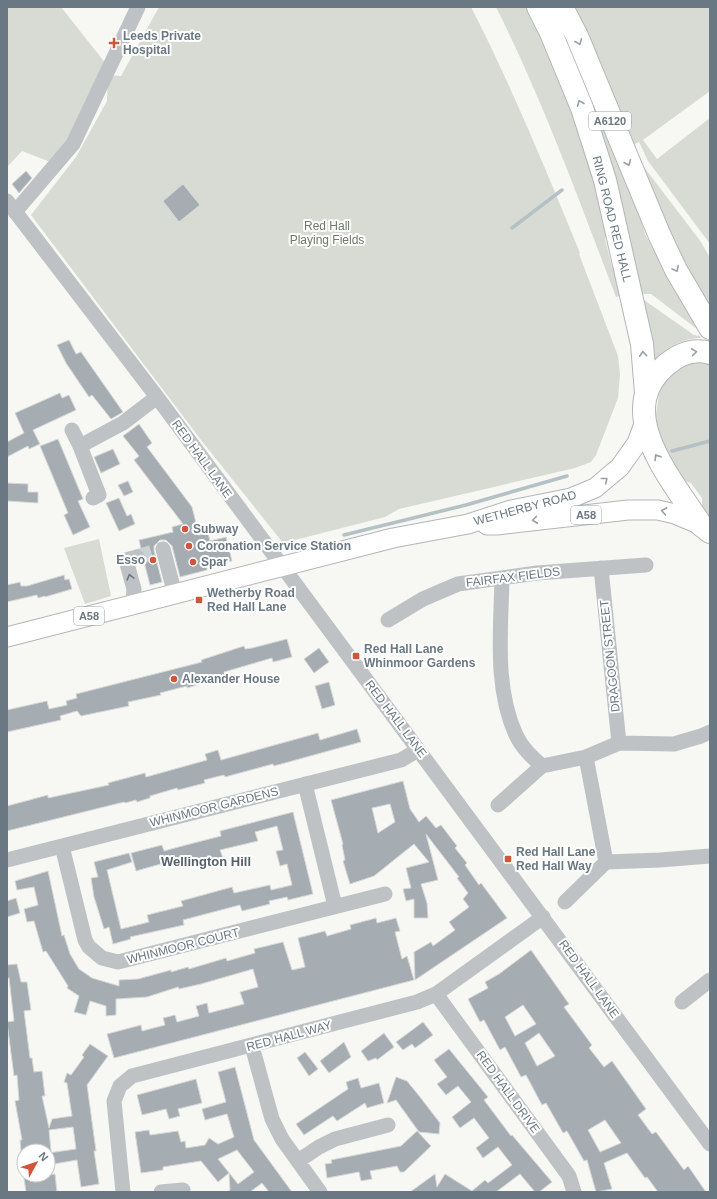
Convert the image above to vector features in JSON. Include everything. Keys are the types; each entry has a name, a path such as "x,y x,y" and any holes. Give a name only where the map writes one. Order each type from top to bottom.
{"highway":[{"name":"RING ROAD RED HALL","path":"538,7 551,33 582,108 605,180 642,344 646,393 644,424"},
{"name":"A6120","path":"562,7 577,36 658,234 676,270 710,328"},
{"path":"646,393 652,380 674,358 692,351 700,350 710,353"},
{"path":"644,424 654,453 705,529"}],"main road":[{"name":"WETHERBY ROAD","path":"7,637 393,538 468,524 511,510 570,498 595,488 620,467 637,443 644,424"},
{"name":"WETHERBY ROAD","path":"468,524 498,525 628,510 658,510 675,514 705,529"}],"street":[{"path":"11,207 73,144 138,7"},
{"name":"RED HALL LANE","path":"11,207 157,397 281,567 543,916 710,1144"},
{"path":"80,446 123,423 157,397"},
{"path":"72,430 80,446 99,496 93,498"},
{"path":"162,549 168,569 176,574 180,583 180,592"},
{"path":"133,604 134,589 126,560 137,557"},
{"name":"FAIRFAX FIELDS","path":"388,620 423,599 458,584 537,573 646,565"},
{"name":"DRAGOON STREET","path":"601,568 619,743"},
{"path":"502,578 501,671 505,705 516,736 527,752 542,766"},
{"path":"498,805 542,766 586,757 619,743 674,744 710,732"},
{"name":"WHINMOOR GARDENS","path":"7,860 401,760 418,750"},
{"path":"586,757 606,862"},
{"path":"304,784 335,906"},
{"name":"WHINMOOR COURT","path":"62,846 85,940 95,953 110,961 118,962 385,894"},
{"path":"565,902 606,862 710,856"},
{"name":"RED HALL WAY","path":"123,1192 114,1101 120,1086 132,1076 417,1002 436,994 543,916"},
{"path":"682,1002 710,980"},
{"name":"RED HALL DRIVE","path":"436,994 569,1176 574,1192"},
{"path":"252,1046 272,1119 282,1139 320,1192"},
{"path":"298,1161 319,1147 335,1139 388,1125"},
{"path":"161,1192 183,1190"}],"green space":[{"path":"7,7 61,7 106,64 67,145 53,163 22,151 7,167"},
{"name":"Red Hall Playing Fields","path":"159,7 471,7 515,98 580,253 579,254 618,356 620,374 618,398 596,455 591,462 575,468 399,509 385,517 283,543 201,440 31,215 76,157 107,101 108,75 121,76"},
{"path":"496,7 531,7 552,51 609,225 605,239 612,267 619,272 624,295 616,297 545,114"},
{"path":"546,7 554,7 636,201 645,234 697,329 651,294 638,294"},
{"path":"569,7 710,7 710,91 643,140 657,159 710,118 710,244 648,161 639,142 633,145 644,167 701,242 710,258 710,309 677,251"},
{"path":"644,300 694,335 700,336 701,338 694,338 674,345 663,352 654,362 640,301"},
{"path":"702,362 710,364 710,517 702,508 702,498 691,483 681,480 669,462 657,429 656,414 660,388 671,373 685,365"},
{"path":"99,539 111,596 85,604 64,548"}],"building":[{"path":"26,171 32,178 19,193 12,184"},
{"path":"183,184 200,205 179,222 163,201"},
{"path":"69,340 76,354 81,352 123,412 111,419 92,395 89,397 66,363 57,345"},
{"path":"60,393 62,398 69,395 76,410 33,430 40,444 29,449 28,446 7,457 7,442 24,433 15,413"},
{"path":"139,424 152,443 147,447 192,507 199,535 208,533 210,541 226,537 232,561 207,567 207,570 180,577 172,546 166,540 160,540 154,546 154,551 162,582 150,585 144,562 146,555 141,549 139,540 173,532 172,527 183,524 134,460 139,456 123,436"},
{"path":"58,439 83,499 78,501 90,527 73,535 64,515 68,513 40,446"},
{"path":"113,449 120,464 101,473 94,457"},
{"path":"128,481 133,492 124,496 118,485"},
{"path":"7,483 28,484 28,492 38,492 38,503 7,501"},
{"path":"119,498 127,516 131,514 135,524 119,531 106,503"},
{"path":"64,575 65,580 69,579 72,589 45,597 38,598 37,595 7,602 7,585 20,582 21,586 27,586"},
{"path":"287,639 292,657 273,662 272,658 224,672 225,675 219,676 220,678 187,688 187,686 160,693 161,695 128,702 129,706 81,716 77,711 60,716 61,720 7,732 7,710 47,701 49,709 67,705 66,701 77,698 76,694 202,662 201,660 244,646 245,649 252,648"},
{"path":"319,648 329,662 314,673 304,659"},
{"path":"329,682 335,705 322,709 315,686"},
{"path":"357,729 361,742 274,766 273,764 225,777 224,775 204,780 205,783 178,790 177,788 150,796 150,798 137,802 136,800 124,802 7,831 7,806 48,795 48,798 109,785 108,783 145,773 146,777 207,760 205,754 218,750 221,760 318,733 320,740"},
{"path":"403,781 410,809 419,822 426,816 436,828 441,825 457,846 455,848 467,863 465,865 479,885 481,883 507,918 415,980 414,952 431,942 433,946 455,930 449,922 469,907 463,899 468,893 457,878 459,877 426,834 438,880 421,884 427,903 428,918 414,918 414,899 406,901 403,889 411,888 406,868 429,862 414,844 374,876 350,884 343,861 345,860 343,844 331,800","holes":["390,804 395,822 378,833 372,808"]},
{"path":"293,812 313,894 288,900 287,897 269,901 270,904 242,911 240,905 183,920 184,925 130,937 131,939 113,944 109,927 104,929 94,897 91,878 98,877 94,862 129,853 132,862 107,870 121,929 149,922 147,915 183,906 181,901 232,887 234,893 270,885 271,890 292,885 287,864 280,866 276,851 283,850 277,826 255,832 258,841 220,850 223,858 209,862 208,859 177,866 175,860 136,871 131,853 162,845 164,851 221,836 220,831"},
{"path":"48,871 62,936 64,935 70,954 79,969 92,978 119,986 119,980 138,979 188,967 189,969 226,958 227,961 255,953 254,949 283,942 292,970 305,967 298,938 325,931 327,936 351,929 350,925 376,918 377,923 396,918 400,931 395,932 402,959 407,956 414,980 114,1058 107,1034 141,1025 142,1031 165,1025 163,1018 175,1015 177,1022 199,1016 196,1006 207,1003 209,1013 244,1004 240,992 258,987 253,969 201,984 179,989 178,987 147,997 116,999 116,1015 106,1016 106,1006 90,1001 86,1015 74,1012 79,996 67,988 68,986 46,951 43,952 34,921 27,922 24,909 38,905 34,887 17,890 15,881"},
{"path":"16,898 20,913 7,917 7,901"},
{"path":"531,950 569,1004 564,1007 592,1045 589,1048 604,1067 612,1061 646,1109 638,1115 652,1134 656,1132 684,1170 688,1166 706,1192 658,1192 647,1177 645,1178 627,1153 604,1163 612,1189 596,1192 587,1160 584,1161 567,1131 563,1133 546,1103 542,1105 526,1075 521,1077 505,1047 500,1050 484,1020 480,1022 468,999 488,988 485,982 499,974","holes":["523,1005 536,1024 515,1036 505,1017","539,1033 555,1056 537,1066 525,1043","605,1120 621,1143 600,1152 588,1130"]},
{"path":"17,964 21,982 27,982 31,1010 24,1011 30,1058 32,1058 34,1072 42,1071 45,1096 42,1096 49,1128 52,1119 72,1116 67,1083 64,1082 67,1073 71,1075 84,1057 82,1055 90,1044 108,1056 87,1085 99,1184 81,1187 77,1160 56,1164 56,1152 76,1149 73,1127 49,1130 50,1143 20,1143 20,1140 22,1140 15,1101 19,1100 17,1075 14,1076 7,1022 14,1021 9,978 7,978 7,965"},
{"path":"423,1022 433,1035 415,1048 412,1044 403,1050 396,1042"},
{"path":"384,1033 394,1047 377,1060 376,1058 368,1061 361,1051"},
{"path":"344,1042 351,1057 329,1073 320,1061"},
{"path":"449,1049 488,1097 484,1100 511,1136 512,1135 552,1182 539,1192 535,1192 520,1174 496,1192 410,1192 435,1174 437,1187 445,1174 472,1191 485,1180 488,1183 512,1165 498,1147 483,1158 476,1148 489,1138 474,1118 460,1128 452,1117 471,1102 458,1086 446,1095 437,1084 447,1077 434,1060"},
{"path":"305,1052 318,1069 309,1076 297,1058"},
{"path":"235,1067 254,1140 292,1192 269,1192 262,1183 250,1192 227,1192 230,1190 229,1173 218,1182 201,1161 163,1167 163,1170 141,1173 135,1132 149,1130 150,1135 178,1131 181,1142 185,1141 186,1148 205,1145 209,1138 218,1144 234,1137 227,1114 205,1120 202,1109 226,1102 218,1072","holes":["237,1150 254,1172 238,1184 218,1159"]},
{"path":"396,1077 407,1081 440,1123 439,1134 419,1132 396,1100 387,1103"},
{"path":"358,1078 361,1088 379,1083 384,1103 367,1108 365,1103 337,1121 333,1116 304,1135 296,1124 348,1089 346,1082"},
{"path":"196,1079 202,1103 178,1109 180,1116 169,1119 166,1109 142,1115 137,1095"},
{"path":"417,1131 431,1146 404,1172 400,1172 397,1166 370,1171 372,1179 361,1181 359,1172 327,1178 325,1164 332,1163 331,1160 401,1146"},
{"path":"25,1183 56,1183 57,1192 26,1192"}],"waterway":[{"path":"512,228 562,190"},
{"path":"672,451 710,441"},
{"path":"344,535 466,505 567,476"}],"tunnel":[{"path":"137,557 163,549"}],"place":[{"name":"Leeds Private Hospital","path":"114,43"},
{"name":"Subway","path":"185,529"},
{"name":"Coronation Service Station","path":"189,546"},
{"name":"Esso","path":"153,560"},
{"name":"Spar","path":"193,562"},
{"name":"Wetherby Road Red Hall Lane","path":"199,600"},
{"name":"Red Hall Lane Whinmoor Gardens","path":"356,656"},
{"name":"Alexander House","path":"174,679"},
{"name":"Red Hall Lane Red Hall Way","path":"508,859"}],"district":[{"name":"Wellington Hill","path":"206,861"}]}
